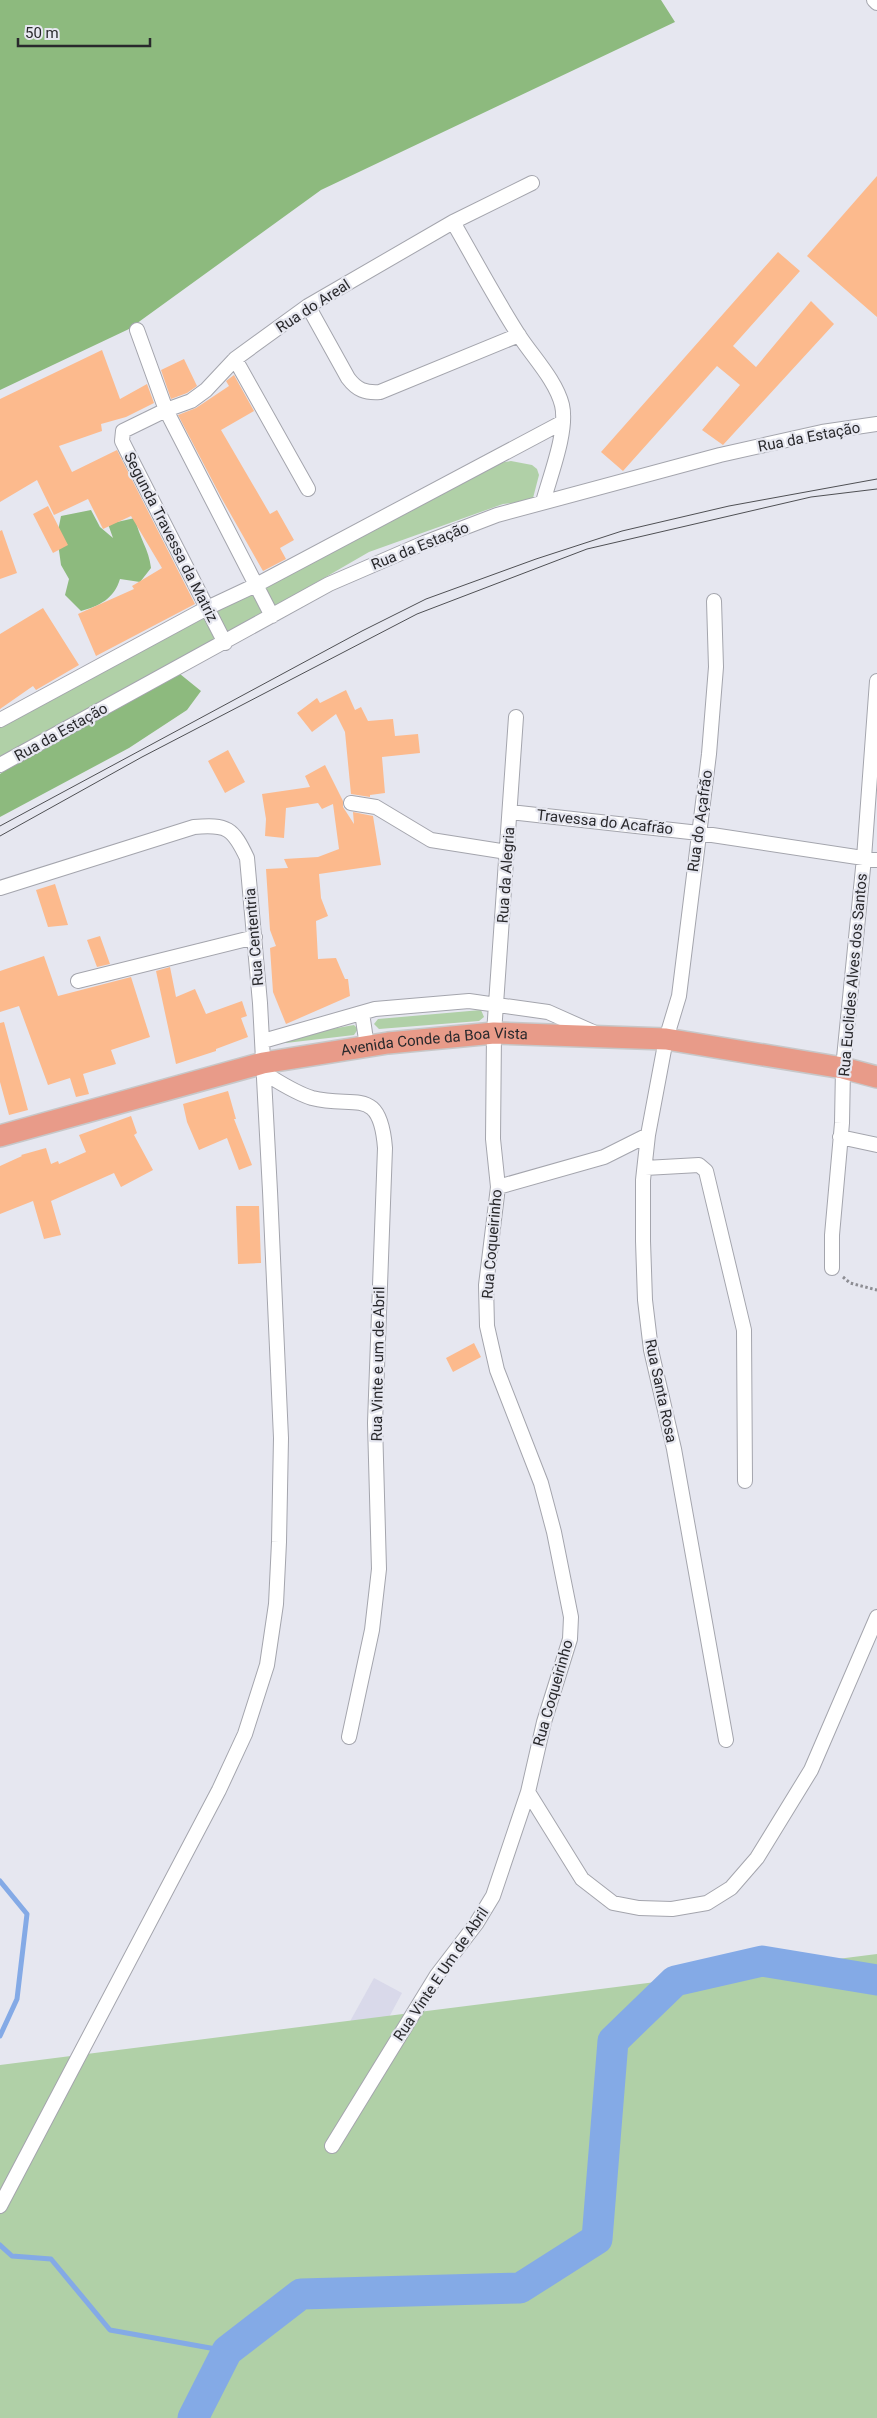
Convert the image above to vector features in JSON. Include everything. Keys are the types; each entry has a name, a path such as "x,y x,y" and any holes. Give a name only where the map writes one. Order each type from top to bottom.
{"main road":[{"name":"Avenida Conde da Boa Vista","path":"0,1136 264,1068 366,1046 494,1033 666,1039 843,1068 877,1077"}],"street":[{"name":"Rua do Areal","path":"122,431 166,410 191,401 206,390 235,359 308,306 453,222 532,184"},
{"path":"453,222 520,336 555,389 562,405 563,422 543,502"},
{"path":"308,306 348,378 355,387 368,393 380,392 520,336"},
{"path":"137,330 166,410 272,616"},
{"path":"235,359 308,489"},
{"path":"0,720 207,608 256,585 563,422"},
{"name":"Rua da Estação","path":"0,766 329,584 390,557 497,515 720,455 822,432 877,424"},
{"name":"Segunda Travessa da Matriz","path":"122,431 122,441 224,643"},
{"name":"Rua do Açafrão","path":"666,1039 679,996 714,712 716,667 714,601"},
{"name":"Rua Euclides Alves dos Santos","path":"832,1268 843,1068 870,859 877,681"},
{"name":"Rua da Alegria","path":"494,1033 516,716"},
{"path":"351,803 376,807 431,840 507,852"},
{"name":"Travessa do Acafrão","path":"510,812 699,833 870,859"},
{"name":"Rua Cententria","path":"0,888 194,827 216,825 228,829 238,841 247,858 255,937 264,1068 281,1438 276,1604 267,1666 245,1734 219,1790 0,2206"},
{"path":"78,981 255,937"},
{"path":"262,1041 375,1009 469,1001 548,1012 605,1038"},
{"path":"362,1012 366,1046"},
{"name":"Rua Coqueirinho","path":"494,1033 493,1139 498,1187 486,1285 489,1340 497,1370 541,1483 567,1585 571,1617 570,1639 544,1722 528,1792"},
{"name":"Rua Santa Rosa","path":"666,1039 648,1134 645,1168 644,1280 652,1350 674,1449 726,1740"},
{"name":"Rua Vinte e um de Abril","path":"264,1068 283,1085 313,1098 355,1101 371,1106 380,1117 384,1132 375,1424 380,1569 372,1630 349,1737"},
{"path":"498,1187 604,1157 648,1134"},
{"path":"840,1137 877,1146"},
{"path":"645,1168 700,1165 706,1171 744,1330 745,1481"},
{"path":"528,1792 582,1879 614,1903 639,1908 672,1909 707,1903 731,1888 757,1858 810,1770 877,1617"},
{"name":"Rua Vinte E Um de Abril","path":"332,2146 437,1975 476,1924 493,1896 528,1792"}],"path":[{"path":"832,1268 850,1283 877,1290"}],"shaded area":[{"path":"374,1978 402,1993 340,2109 311,2092"}],"green space":[{"path":"0,0 661,0 675,22 321,190 129,329 0,390"},
{"path":"511,461 532,465 537,469 539,475 533,498 529,501 503,504 369,552 220,638 0,760 0,723 259,590 498,463"},
{"path":"91,510 100,527 113,538 108,524 135,518 151,568 140,582 120,579 110,597 94,607 81,611 65,595 69,579 61,565 57,536 61,516"},
{"path":"180,674 201,691 187,710 129,748 0,817 0,774 19,761"},
{"path":"481,1010 484,1017 479,1021 379,1029 374,1024 378,1019"},
{"path":"354,1025 358,1029 354,1035 286,1043 285,1041 286,1037"},
{"path":"877,1954 877,2418 0,2418 0,2065"}],"building":[{"path":"877,176 877,317 807,256"},
{"path":"778,252 800,271 733,346 756,367 811,301 834,324 723,445 702,430 740,385 717,366 623,471 601,452"},
{"path":"102,350 120,399 147,384 154,403 126,417 101,424 102,431 59,446 72,472 117,450 195,604 96,656 78,614 134,589 132,586 162,568 131,516 103,529 88,499 54,515 37,480 0,502 0,399"},
{"path":"184,359 197,386 187,393 171,399 161,370"},
{"path":"234,375 254,411 221,430 270,514 277,510 294,540 280,548 286,559 263,571 222,499 178,415 196,408 229,386 226,381"},
{"path":"48,506 68,545 53,553 33,514"},
{"path":"2,530 17,573 0,579 0,531"},
{"path":"43,608 79,665 36,690 33,686 0,709 0,634"},
{"path":"346,690 355,710 361,707 368,721 393,719 395,736 418,734 420,753 382,757 385,793 370,795 370,797 351,794 345,732 336,714 312,732 297,713 317,698 320,703"},
{"path":"228,750 245,782 225,793 208,761"},
{"path":"325,765 343,801 343,807 354,824 353,812 373,816 381,865 319,874 321,898 328,916 316,921 318,959 336,958 345,979 348,979 350,996 286,1024 273,992 270,948 276,946 270,930 266,869 288,868 284,859 318,857 339,849 333,804 322,809 318,803 286,808 284,838 265,836 266,819 262,794 310,787 305,776"},
{"path":"55,884 68,925 48,927 36,890"},
{"path":"100,936 110,964 97,967 87,940"},
{"path":"44,956 58,996 131,977 150,1037 111,1050 116,1064 83,1074 89,1094 76,1097 70,1078 48,1085 19,1006 0,1012 0,971"},
{"path":"170,967 176,997 195,989 206,1014 242,1001 247,1016 241,1018 248,1037 216,1049 216,1051 176,1064 156,971"},
{"path":"4,1022 28,1110 9,1115 0,1082 0,1023"},
{"path":"228,1091 236,1119 234,1119 252,1165 239,1170 227,1138 199,1150 187,1122 183,1104"},
{"path":"131,1116 137,1133 134,1135 153,1170 121,1187 114,1173 51,1201 61,1235 44,1239 33,1201 0,1214 0,1166 21,1155 46,1148 51,1164 58,1161 59,1164 86,1152 79,1135"},
{"path":"236,1206 259,1206 261,1263 238,1264"},
{"path":"474,1343 481,1357 453,1372 446,1358"}],"waterway":[{"path":"0,1881 27,1914 17,1999 0,2036"},
{"path":"193,2418 227,2351 301,2294 520,2288 597,2239 613,2041 675,1981 762,1961 877,1980"},
{"path":"0,2245 12,2256 51,2259 110,2330 227,2351"}],"tram line":[{"path":"0,826 362,631 426,599 536,559 622,531 729,506 877,479"},
{"path":"0,836 142,757 417,614 587,549 811,497 877,489"}]}
